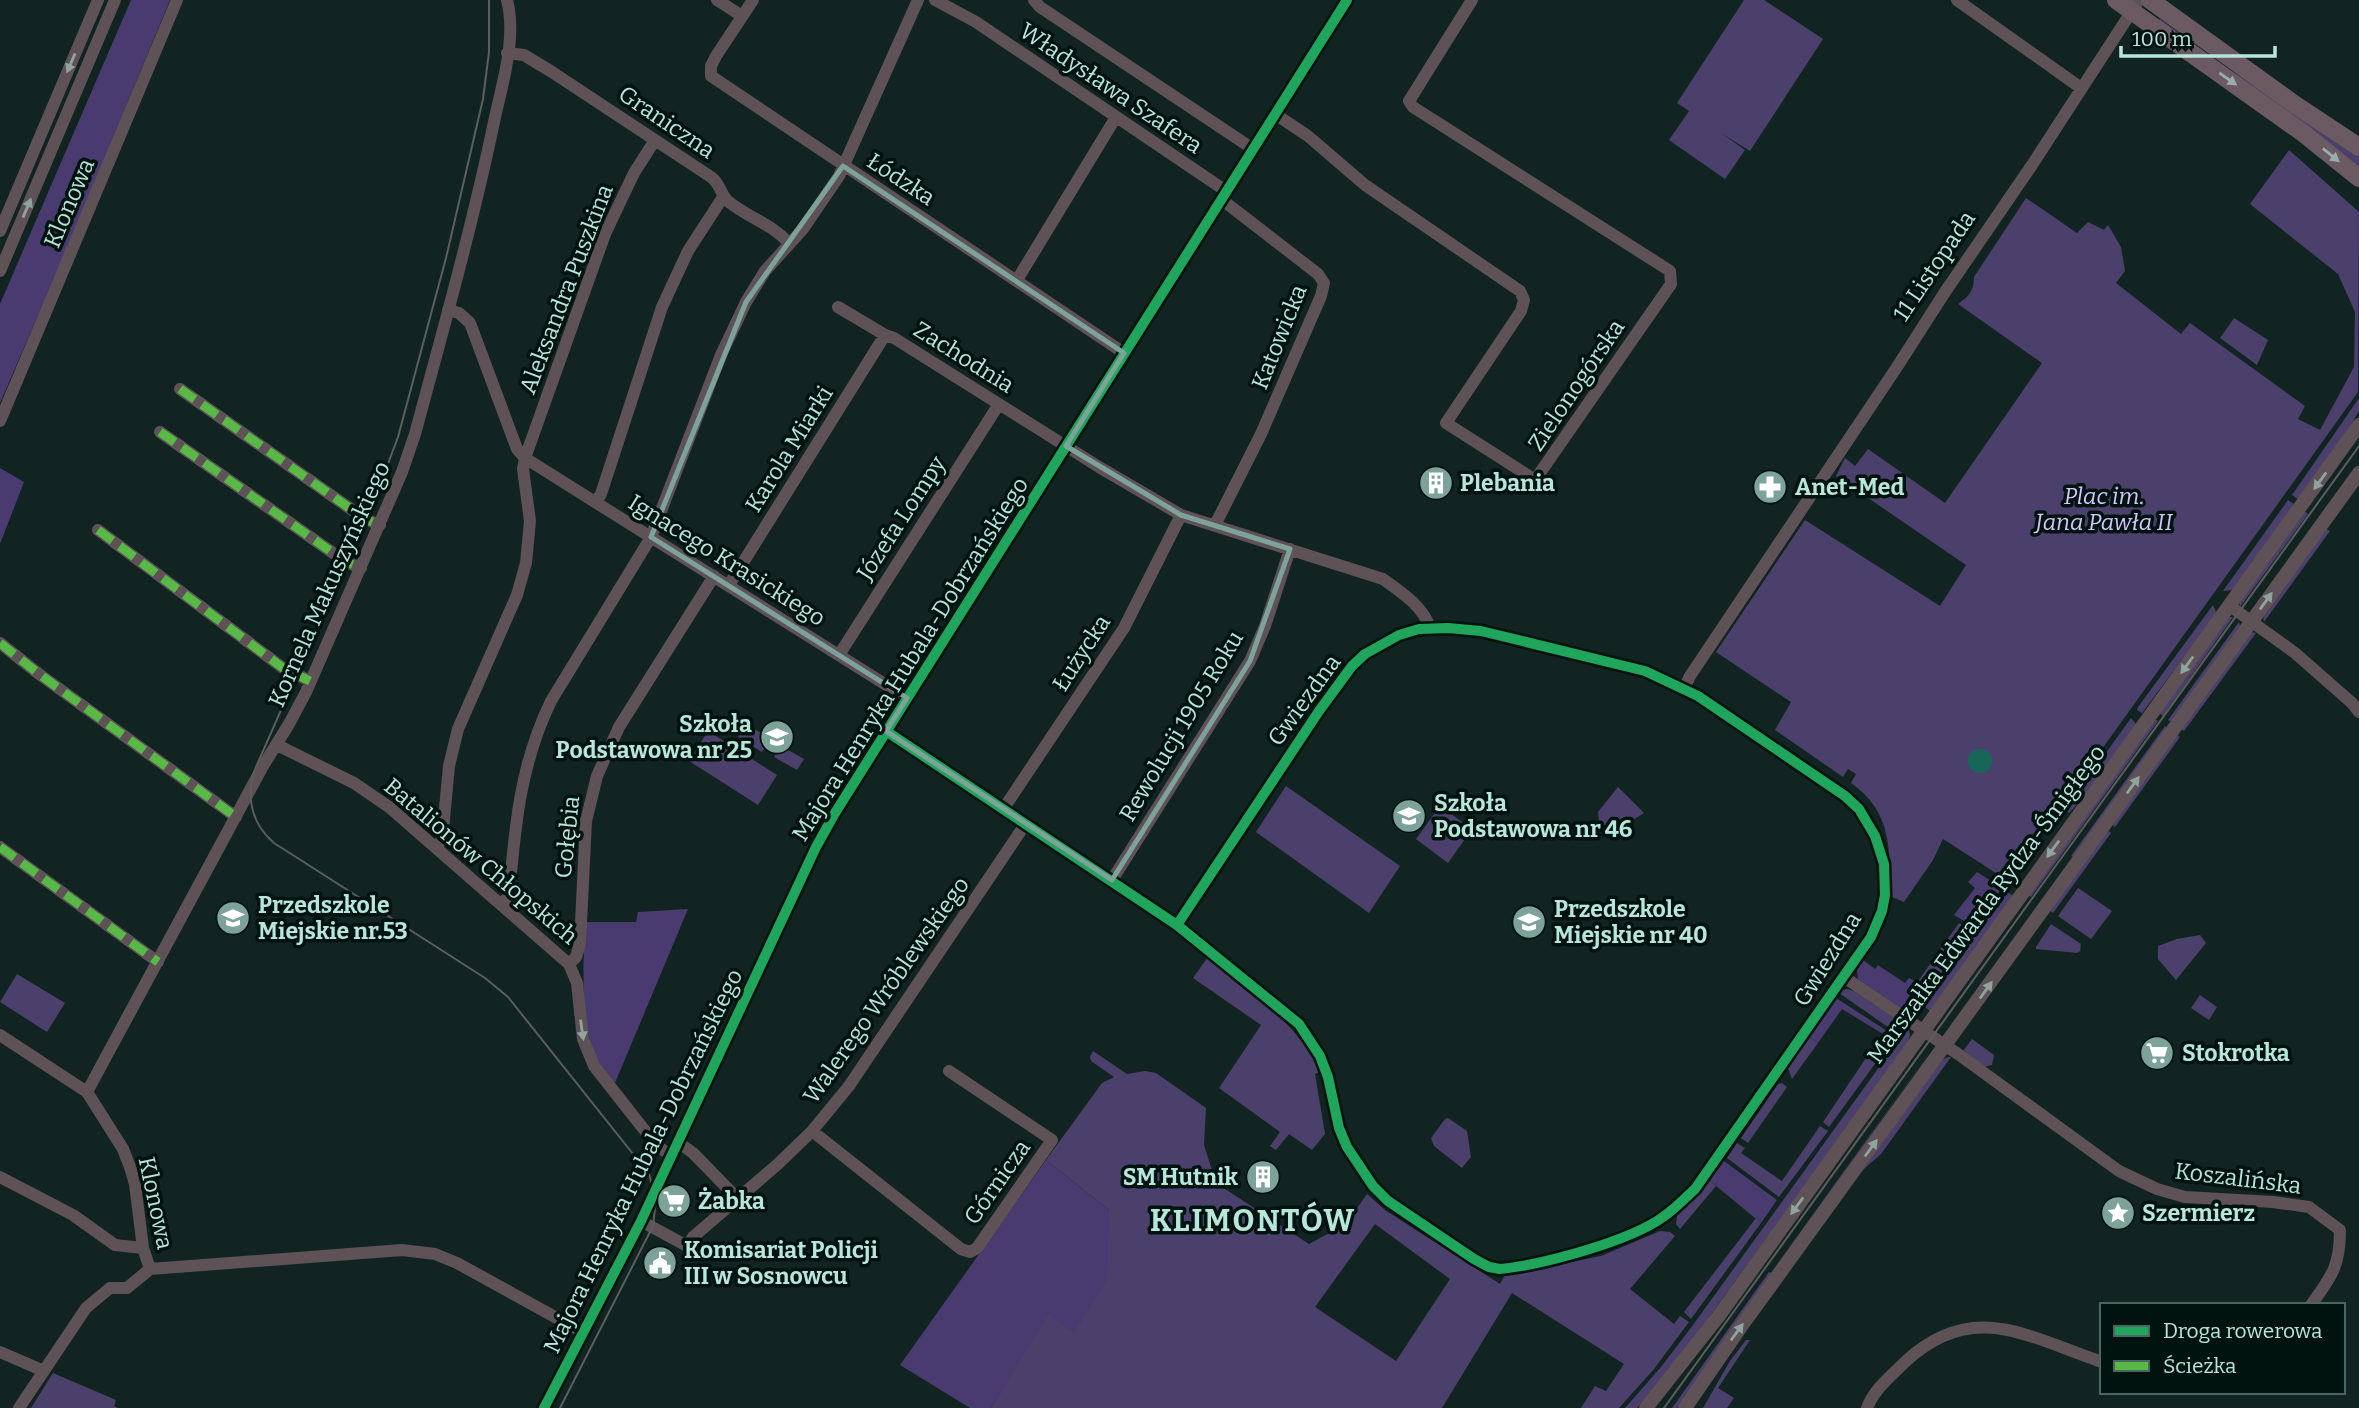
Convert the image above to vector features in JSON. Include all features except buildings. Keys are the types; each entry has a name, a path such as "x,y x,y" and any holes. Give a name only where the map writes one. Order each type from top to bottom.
{"main road":[{"path":"2116,0 2136,6 2359,178"},
{"path":"2150,0 2294,104 2359,147"}],"street":[{"path":"0,231 98,0"},
{"path":"0,271 115,0"},
{"name":"Klonowa","path":"0,421 177,0"},
{"name":"Kornela Makuszyńskiego","path":"87,1092 310,681 409,453 478,195 507,53 510,17 507,0"},
{"path":"717,0 741,16"},
{"name":"Łódzka","path":"753,0 716,56 711,66 711,76 1124,353"},
{"path":"502,905 509,895 520,794 540,724 551,701 651,537 721,355 755,286 803,229 843,166 918,0"},
{"name":"Władysława Szafera","path":"935,0 976,22 1116,117 1224,195"},
{"path":"1034,0 1253,149"},
{"name":"Majora Henryka Hubala-Dobrzańskiego","path":"544,1408 641,1221 816,848 886,731 1346,0"},
{"name":"Zielonogórska","path":"1275,114 1308,136 1365,185 1520,291 1524,300 1521,311 1446,423 1535,480 1671,284 1672,277 1670,271 1413,107 1409,101 1472,0"},
{"path":"1956,0 2081,88"},
{"name":"11 Listopada","path":"1684,690 1690,676 2136,6"},
{"name":"Graniczna","path":"507,53 524,55 656,139 718,182 723,197 775,230 789,243"},
{"path":"1017,280 1116,117"},
{"name":"Aleksandra Puszkina","path":"525,457 605,234 629,183 656,139"},
{"name":"Katowicka","path":"1215,525 1261,434 1321,296 1324,283 1318,274 1224,195"},
{"path":"596,502 601,494 662,307 688,250 723,197"},
{"name":"Zachodnia","path":"838,306 1181,515 1383,579 1411,600 1430,628"},
{"path":"437,846 442,840 449,766 458,729 517,595 526,564 530,521 523,469 525,457 517,449 470,323 459,313 448,310"},
{"name":"Karola Miarki","path":"729,586 885,335"},
{"path":"180,389 365,519 380,525"},
{"name":"Józefa Lompy","path":"839,655 999,404"},
{"name":"Marszałka Edwarda Rydza-Śmigłego","path":"1646,1408 1718,1317 2359,425"},
{"path":"160,432 346,562 361,568"},
{"name":"Ignacego Krasickiego","path":"525,457 907,698"},
{"path":"1685,1408 1740,1328 2359,473"},
{"name":"Łużycka","path":"1004,808 1124,628 1181,515"},
{"path":"98,530 283,668 310,681"},
{"name":"Rewolucji 1905 Roku","path":"1112,880 1250,661 1265,626 1290,549"},
{"name":"Gołębia","path":"569,964 576,957 580,943 586,821 597,776 619,727 714,576"},
{"path":"2230,606 2295,653 2359,712"},
{"name":"Gwiezdna","path":"886,731 1177,925 1279,1007 1304,1031 1320,1056 1328,1077 1339,1128 1347,1147 1373,1186 1399,1209 1474,1259 1500,1269 1573,1253 1635,1234 1664,1217 1695,1189 1871,937 1882,911 1884,864 1875,836 1859,809 1845,796 1740,723 1684,690 1645,671 1561,649 1481,631 1430,628 1399,635 1365,654 1352,666 1319,710 1177,925"},
{"path":"0,643 236,817"},
{"name":"Batalionów Chłopskich","path":"277,745 354,783 389,807 437,846 569,964 577,983 583,1039 591,1059 611,1089 657,1146 672,1156"},
{"name":"Walerego Wróblewskiego","path":"641,1221 687,1247 692,1237 778,1164 812,1131 849,1086 1026,823"},
{"path":"0,847 158,962"},
{"name":"Koszalińska","path":"1844,976 1946,1045 2119,1171 2157,1189 2185,1197 2299,1205 2322,1214 2340,1230 2340,1250 2329,1281 2312,1303"},
{"name":"Klonowa","path":"0,1035 87,1092 123,1149 130,1167 135,1184 143,1248 150,1269"},
{"name":"Górnicza","path":"812,1131 961,1249 970,1252 977,1248 1052,1140 949,1071"},
{"path":"678,1142 693,1153 737,1198"},
{"path":"0,1177 73,1215 115,1245 143,1248"},
{"path":"19,1408 93,1302 110,1288 127,1288 150,1269 336,1254 421,1251 457,1263 584,1333"},
{"path":"1867,1408 1871,1397 1882,1384 1912,1356 1934,1341 1966,1327 1997,1327 2015,1331 2100,1361"},
{"path":"0,1352 44,1371"}],"highlighted area":[{"path":"843,166 1124,353 1066,446 1181,515 1290,549 1250,661 1112,880 886,731 907,698 651,537 746,302"}],"green space":[{"path":"1744,0 1764,0 1823,39 1750,151 1721,133 1745,150 1725,179 1669,140 1689,111 1677,103"},
{"path":"2160,19 2229,69 2359,155 2359,170 2158,23"},
{"name":"Plac im. Jana Pawła II","path":"2289,150 2359,212 2358,392 2026,855 2018,851 1999,875 1943,839 1933,860 1904,902 1892,897 1889,849 1882,820 1865,795 1851,783 1856,774 1848,769 1843,777 1775,730 1791,702 1716,652 1805,520 1940,606 1966,565 1836,476 1845,458 1855,466 1868,449 1945,503 2042,363 1958,304 1970,293 1974,277 2026,198 2077,233 2088,222 2104,230 2108,225 2121,247 2125,271 2116,283 2181,334 2190,323 2305,406 2298,419 2320,430 2354,367 2355,312 2338,274 2250,204"},
{"path":"2234,318 2268,340 2257,365 2220,338"},
{"path":"2359,398 2359,411 2299,500 2292,495"},
{"path":"2288,500 2295,505 2234,590 2223,591"},
{"path":"2304,511 2308,514 2240,607 2239,602"},
{"path":"2325,528 2330,531 2264,622 2263,615"},
{"path":"2213,605 2216,612 2214,617 2142,713 2137,710 2138,707"},
{"path":"2229,617 2233,617 2163,716 2159,713"},
{"path":"2239,622 2240,626 2172,722 2168,720"},
{"path":"2256,633 2184,731 2181,729 2249,634"},
{"path":"2131,718 2136,724 2084,797 2069,813 2065,810"},
{"path":"2155,719 2158,721 2031,897 2028,895"},
{"path":"746,724 771,739 762,752 738,737"},
{"path":"2165,726 2167,728 2074,857 2071,856"},
{"path":"708,731 777,775 758,805 689,761"},
{"path":"2177,735 2180,737 2115,827 2111,824"},
{"path":"781,746 804,759 797,770 774,757"},
{"path":"1286,786 1400,866 1369,913 1256,832"},
{"path":"1618,787 1644,813 1614,832 1599,821 1598,812"},
{"path":"1440,806 1472,829 1448,863 1416,839"},
{"path":"2107,830 2111,833 2053,913 2049,910"},
{"path":"2078,888 2112,911 2091,939 2058,916"},
{"path":"2006,891 2013,896 1930,1011 1924,1006"},
{"path":"1959,923 1971,931 1911,1016 1902,1010 1920,984 1918,981"},
{"path":"2051,924 2081,944 2080,951 2077,953 2036,949"},
{"path":"2200,935 2206,943 2176,980 2158,959 2158,946"},
{"path":"1207,958 1285,1022 1299,1037 1320,1072 1315,1074 1325,1134 1312,1150 1289,1134 1276,1150 1270,1146 1280,1132 1219,1088 1261,1025 1193,978"},
{"path":"17,974 65,1003 47,1032 0,1002"},
{"path":"1847,989 1905,1025 1898,1034 1839,993"},
{"path":"2200,995 2217,1007 2209,1020 2191,1008"},
{"path":"1908,1027 1908,1042 1684,1352 1637,1408 1625,1408 1693,1325"},
{"path":"1809,1037 1818,1043 1792,1079 1788,1068"},
{"path":"1972,1039 1994,1055 1992,1065 1984,1067 1963,1051"},
{"path":"1935,1044 1677,1408 1672,1408 1769,1272 1771,1273"},
{"path":"1093,1051 1127,1074 1145,1071 1156,1073 1206,1108 1204,1145 1216,1183 1309,1244 1346,1224 1367,1194 1385,1210 1500,1284 1505,1275 1601,1256 1660,1231 1670,1232 1675,1236 1630,1289 1674,1324 1680,1316 1689,1322 1654,1369 1619,1408 1581,1408 1595,1386 1606,1391 1624,1364 1512,1293 1442,1408 991,1408 1109,1210 1046,1160 1102,1083 1114,1077 1091,1061","holes":["1375,1224 1450,1279 1396,1361 1315,1307"]},
{"path":"1868,1055 1877,1061 1829,1127 1823,1122"},
{"path":"1951,1057 1881,1154 1863,1170 1942,1060"},
{"path":"1782,1083 1787,1087 1748,1143 1741,1138 1778,1084"},
{"path":"1448,1118 1467,1131 1471,1157 1462,1168 1434,1146 1431,1138"},
{"path":"1820,1126 1828,1131 1779,1197 1727,1158 1737,1143 1745,1148 1741,1153 1782,1181"},
{"path":"1709,1180 1716,1186 1680,1229 1676,1224 1677,1216"},
{"path":"1756,1218 1761,1223 1691,1319 1684,1312"},
{"path":"1746,1340 1750,1340 1718,1388 1734,1398 1727,1408 1703,1408 1730,1361"},
{"path":"53,1373 116,1400 114,1406 118,1408 31,1408"}],"shaded area":[{"path":"131,0 170,0 0,403 0,304"},
{"path":"0,468 24,482 0,544"},
{"path":"1980,749 1989,752 1992,761 1989,770 1980,773 1971,770 1968,761 1971,752"},
{"path":"1977,872 2002,888 1974,927 1954,915 1975,888 1968,882"},
{"path":"688,909 615,1083 602,1069 593,1051 588,1030 584,984 585,922 636,922 638,912"},
{"path":"1863,960 1875,969 1878,965 1905,983 1909,978 1920,983 1902,1010 1858,979 1857,970"},
{"path":"1836,998 1895,1036 1877,1061 1868,1055 1883,1034 1842,1009 1818,1043 1809,1037"},
{"path":"1046,1160 1109,1210 1107,1280 1074,1333 1049,1314 991,1408 970,1408 900,1365"},
{"path":"1724,1161 1777,1200 1761,1223 1709,1180"}],"tram line":[{"path":"489,0 489,52 483,99 446,258 398,437 380,485 256,767 251,799 255,818 274,843 485,978 508,997 649,1174 656,1199 653,1226 560,1408"},
{"path":"1664,1408 2359,446"}],"marked path":[{"path":"180,389 365,519 380,525"},
{"path":"160,432 346,562 361,568"},
{"path":"98,530 283,668 310,681"},
{"path":"0,643 236,817"},
{"path":"0,847 158,962"}],"cycle path":[{"path":"544,1408 641,1221 816,847 835,813 1347,0"},
{"path":"886,731 1177,925 1299,1024 1320,1056 1328,1077 1339,1128 1347,1147 1373,1186 1388,1201 1474,1259 1500,1269 1561,1257 1630,1235 1663,1217 1695,1189 1871,937 1882,911 1885,895 1884,864 1875,836 1859,809 1845,796 1698,696 1645,671 1481,631 1419,629 1399,635 1365,654 1352,666 1319,711 1177,925"}],"place":[{"name":"Plebania","path":"1436,483"},
{"name":"Anet-Med","path":"1770,487"},
{"name":"Szkoła Podstawowa nr 25","path":"777,737"},
{"name":"Szkoła Podstawowa nr 46","path":"1409,816"},
{"name":"Przedszkole Miejskie nr.53","path":"233,918"},
{"name":"Przedszkole Miejskie nr 40","path":"1529,922"},
{"name":"Stokrotka","path":"2157,1053"},
{"name":"SM Hutnik","path":"1263,1177"},
{"name":"Żabka","path":"674,1201"},
{"name":"Szermierz","path":"2118,1213"},
{"name":"Komisariat Policji III w Sosnowcu","path":"660,1263"}],"district":[{"name":"KLIMONTÓW","path":"1253,1221"}]}
